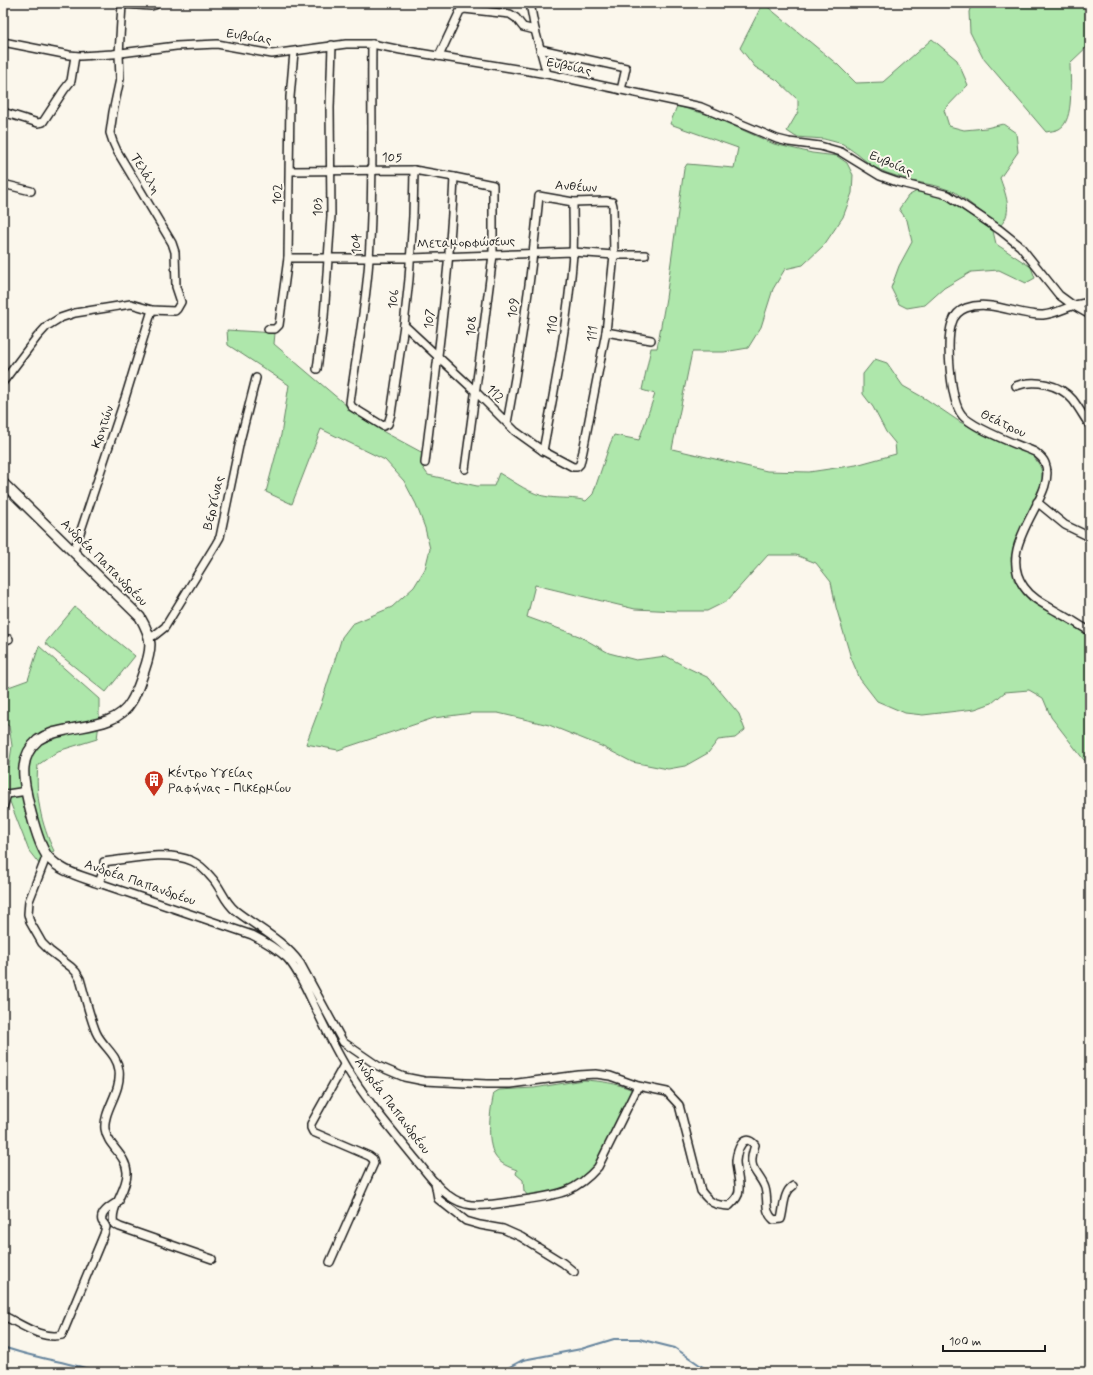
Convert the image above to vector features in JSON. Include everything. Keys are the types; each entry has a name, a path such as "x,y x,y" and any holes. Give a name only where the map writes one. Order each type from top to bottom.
{"main road":[{"name":"Ανδρέα Παπανδρέου","path":"3,483 140,617 150,637 149,654 144,670 133,698 126,709 121,714 99,723 53,732 45,736 38,741 28,755 24,765 24,778 35,829 47,855 55,864 64,870 99,883"}],"street":[{"name":"Τελάλη","path":"152,310 175,311 178,309 181,302 176,287 175,252 172,243 117,151 111,137 110,127 120,79 119,54 122,4 152,6 156,3"},
{"path":"530,3 534,30 547,74"},
{"path":"439,56 460,11 464,9 510,14 516,18 522,27 534,30"},
{"name":"Ευβοίας","path":"3,42 75,56 119,54 176,46 217,44 272,54 346,44 372,44 547,74 701,107 777,139 820,146 840,152 880,176 897,182 948,195 1000,230 1020,246 1059,295 1090,316"},
{"name":"104","path":"372,44 372,170 369,258 362,329 350,403 352,407 383,426"},
{"name":"103","path":"317,369 324,317 331,216 330,171 332,46"},
{"path":"540,49 626,68 621,90"},
{"name":"102","path":"268,329 275,329 279,325 288,258 290,97 294,52"},
{"path":"3,112 38,123 43,122 72,80 75,56"},
{"name":"105","path":"290,171 414,170 493,185"},
{"name":"106","path":"383,426 388,424 391,414 404,325 410,258 414,170"},
{"name":"107","path":"425,463 437,356 444,314 448,256 453,216 454,177"},
{"path":"3,184 31,191"},
{"name":"108","path":"465,469 493,255 493,185"},
{"name":"Ανθέων","path":"539,196 573,202 612,202"},
{"name":"109","path":"508,423 521,344 539,196"},
{"name":"110","path":"543,451 568,303 573,252 573,202"},
{"name":"111","path":"577,467 580,464 583,452 606,332 614,255 612,202"},
{"name":"Μεταμορφώσεως","path":"288,258 410,258 532,252 645,255"},
{"name":"Θεάτρου","path":"1090,302 1045,315 972,306 955,315 950,329 950,376 957,406 961,415 969,422 1035,452 1041,457 1045,464 1045,484 1020,539 1015,558 1019,580 1033,597 1090,632"},
{"path":"3,382 37,337 47,326 60,318 75,313 99,310 120,304 131,304 152,310"},
{"name":"Κρητών","path":"74,551 125,398 152,310"},
{"name":"112","path":"404,325 475,391 508,423 515,432 543,451 573,467 577,467"},
{"path":"606,332 651,340"},
{"name":"Βεργίνας","path":"150,637 165,627 220,537 240,441 256,378"},
{"path":"1016,386 1036,382 1053,386 1065,392 1073,399 1090,426"},
{"path":"1037,502 1064,525 1090,537"},
{"path":"3,808 5,793 27,790"},
{"path":"47,855 29,901 28,914 33,929 42,943 76,972 80,979 96,1032 113,1055 118,1065 119,1079 116,1092 106,1118 105,1128 107,1137 126,1163 127,1172 126,1182 115,1211 113,1221 114,1224 212,1259"},
{"path":"99,883 104,869 104,862 163,856 182,858 193,862 211,877 232,907 271,935 293,954 300,963 343,1042 378,1066 404,1077 424,1080 487,1084 510,1084 596,1074 610,1076 638,1086 667,1092 679,1105 701,1190 708,1201 717,1205 730,1206 736,1199 739,1191 736,1162 739,1148 742,1143 748,1140 752,1141 755,1145 752,1158 753,1166 765,1187 766,1208 769,1215 774,1220 781,1219 786,1196 789,1188 793,1186"},
{"name":"Ανδρέα Παπανδρέου","path":"99,883 252,935 272,946 287,959 297,972 344,1065 357,1085 435,1182 438,1199 466,1220 480,1225 503,1229 521,1237 574,1272"},
{"path":"330,1262 374,1163 373,1159 369,1156 313,1132 311,1128 311,1124 320,1105 344,1065"},
{"path":"435,1182 450,1197 466,1204 485,1205 564,1193 577,1187 598,1167 638,1086"},
{"path":"6,1317 43,1334 57,1336 62,1334 104,1234 106,1227 102,1221 104,1213 109,1206 119,1201"}],"green space":[{"path":"763,3 838,65 856,83 883,82 932,39 957,60 968,85 944,110 949,126 964,130 986,128 1003,124 1016,133 1018,152 1000,178 1006,196 1007,215 1000,226 955,192 887,173 872,166 843,144 824,139 796,137 787,131 798,112 798,100 777,80 755,67 740,48"},
{"path":"972,3 1090,3 1090,44 1070,63 1070,109 1064,125 1059,129 1046,132 983,58 970,32 969,12"},
{"path":"677,106 709,115 774,144 812,153 837,156 847,163 853,175 852,193 843,217 824,245 803,265 785,269 773,289 761,327 748,348 724,352 692,352 672,449 767,471 809,472 856,465 896,454 895,443 886,432 873,407 863,394 863,374 875,359 887,363 903,386 926,399 960,422 1033,456 1041,468 1042,483 1018,536 1011,558 1014,580 1030,601 1090,636 1090,762 1084,760 1051,717 1043,698 1029,690 1005,692 992,703 975,709 923,715 905,713 877,701 860,679 851,658 836,607 831,582 816,563 796,555 768,555 727,601 707,611 635,609 535,585 527,617 579,636 609,653 636,660 666,656 709,678 739,714 745,730 735,738 718,740 708,753 685,766 668,769 632,762 601,746 549,725 498,713 472,713 434,718 338,750 306,744 321,704 342,637 352,624 392,607 414,587 425,569 430,549 425,528 416,504 404,481 385,460 321,429 292,504 266,492 281,435 289,385 228,345 227,330 275,333 274,344 347,406 384,432 423,453 421,465 428,475 477,486 494,486 499,473 523,488 542,496 586,501 593,494 614,435 639,440 655,394 642,390 651,348 657,348 666,298 684,169 687,164 734,168 738,148 670,124"},
{"path":"917,191 945,198 993,231 996,244 1031,267 1035,278 1026,283 999,270 971,272 944,288 925,305 907,308 899,304 891,288 899,266 912,242 907,220 899,209 908,196"},
{"path":"75,607 135,656 106,692 45,643"},
{"path":"39,646 99,699 97,739 58,751 38,765 37,787 42,820 54,851 47,855 40,865 29,851 7,794 3,793 3,768 9,766 12,746 9,726 3,722 3,689 28,680"},
{"path":"583,1080 608,1083 633,1090 622,1109 609,1144 597,1165 586,1177 562,1191 528,1196 524,1191 523,1180 516,1174 517,1170 499,1161 492,1150 490,1142 490,1125 494,1093 499,1090 534,1088"}],"waterway":[{"path":"504,1372 508,1368 523,1360 581,1349 614,1339 639,1339 675,1348 710,1372"},
{"path":"3,1347 99,1372"}],"place":[{"name":"Κέντρο Υγείας Ραφήνας - Πικερμίου","path":"154,797"}]}
